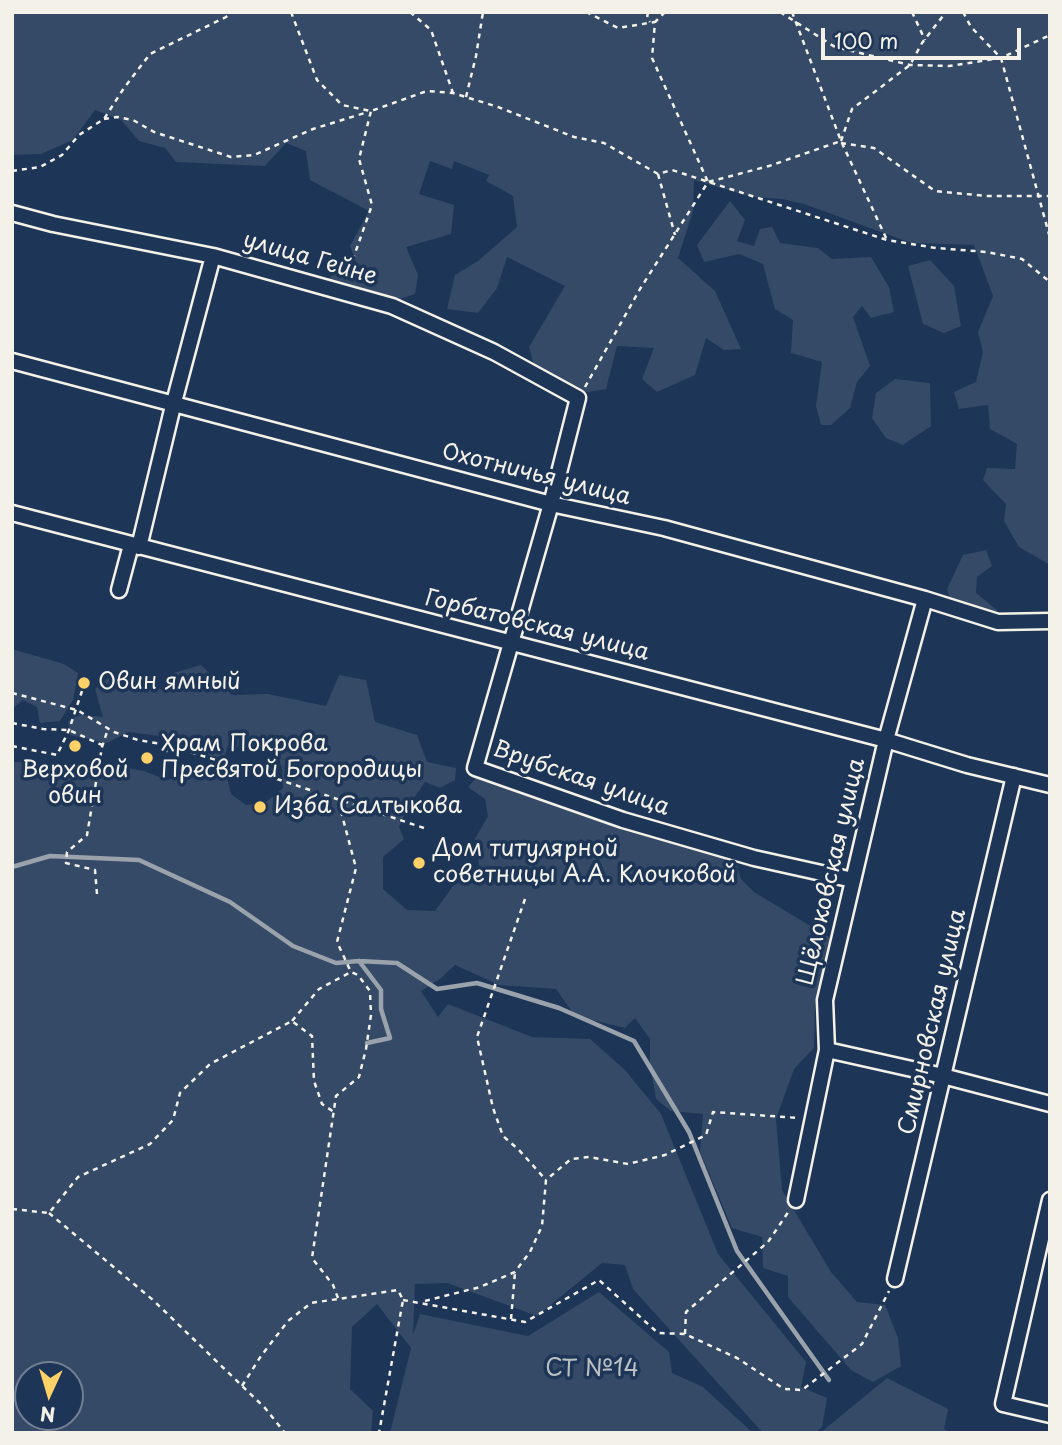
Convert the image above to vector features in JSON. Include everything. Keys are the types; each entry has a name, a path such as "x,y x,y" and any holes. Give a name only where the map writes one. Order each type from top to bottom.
{"street":[{"name":"улица Гейне","path":"12,213 53,224 213,256 392,306 494,352 578,398"},
{"path":"119,590 135,546 213,256"},
{"name":"Охотничья улица","path":"12,362 551,505 664,528 925,599 998,622 1050,621"},
{"name":"Врубская улица","path":"578,398 551,505 475,768 636,824 754,858 853,880"},
{"name":"Горбатовская улица","path":"12,513 1050,785"},
{"name":"Щёлоковская улица","path":"796,1200 827,1050 825,1000 886,740 925,599"},
{"name":"Смирновская улица","path":"895,1279 1014,776"},
{"path":"827,1050 1050,1104"},
{"path":"1050,1200 1003,1404 1050,1415"}],"path":[{"path":"12,171 40,167 62,155 79,135 104,118 150,54 232,12"},
{"path":"291,12 317,80 342,105 371,111"},
{"path":"410,12 431,30 453,93"},
{"path":"466,97 483,12"},
{"path":"586,12 618,28 655,22"},
{"path":"648,12 647,18 650,22"},
{"path":"664,12 655,22 652,58 708,182"},
{"path":"780,12 835,47 910,65 949,66 1001,58 1050,36"},
{"path":"792,12 840,142 887,240"},
{"path":"912,12 925,40"},
{"path":"840,142 852,109 910,65 946,12"},
{"path":"963,12 971,27 1001,58 1050,238"},
{"path":"104,118 133,120 154,132 231,157 254,155 313,129 428,91 453,93 574,137 604,144 658,174 672,170 887,240 936,248 988,252 1022,259 1050,282"},
{"path":"341,292 372,205 359,159 371,111"},
{"path":"578,398 640,289 708,182 769,166 840,142 874,148 935,191 1050,196"},
{"path":"658,174 675,234"},
{"path":"12,746 57,755 77,710 82,691"},
{"path":"12,693 77,710 108,729 138,740 167,745 424,828"},
{"path":"12,723 43,729 69,730 102,746"},
{"path":"97,894 95,870 66,863 67,852 87,835 102,746 108,729"},
{"path":"165,762 167,745"},
{"path":"338,800 356,868 337,942 351,972 358,975 370,991 371,1015 359,1077 336,1096 312,1258 333,1285 338,1298"},
{"path":"525,899 477,1037 493,1108 503,1136 546,1180"},
{"path":"49,1213 78,1177 150,1144 173,1120 180,1093 210,1064 292,1021 319,989 351,972"},
{"path":"292,1021 312,1036 314,1082 322,1104 334,1112"},
{"path":"422,1302 480,1287 515,1272 530,1252 542,1226 546,1180 571,1158 589,1157 628,1164 665,1155 706,1136 713,1112 813,1119"},
{"path":"685,1334 685,1312 768,1242 796,1200"},
{"path":"12,1209 49,1213 153,1300 265,1408 285,1433"},
{"path":"511,1319 515,1272"},
{"path":"404,1300 525,1322 599,1280 657,1333 685,1334 737,1358 784,1389 802,1390 862,1344 895,1279"},
{"path":"242,1386 288,1321 311,1303 398,1290 404,1300 379,1433"}],"green space":[{"path":"12,12 1050,12 1050,565 1019,547 1004,521 1006,504 983,480 987,468 1015,469 1017,444 990,429 988,405 959,409 954,392 976,382 983,352 978,332 993,296 974,245 911,243 804,204 752,197 694,180 693,211 678,258 715,291 741,349 724,350 706,338 695,375 657,392 642,379 654,348 617,346 606,389 583,393 534,365 529,347 565,286 507,257 497,288 478,313 447,309 455,275 478,261 517,227 513,196 486,181 489,175 454,161 452,169 430,161 419,194 454,205 451,234 406,247 418,275 415,294 381,305 326,282 334,273 359,270 350,246 369,211 310,180 306,151 286,143 265,166 176,162 165,148 139,141 121,120 95,110 73,140 41,154 12,155"},
{"path":"730,201 745,220 737,241 754,246 760,229 772,227 780,243 818,248 832,259 871,257 889,287 894,312 871,318 862,306 853,317 870,366 857,382 850,408 831,425 821,425 816,406 822,362 791,353 793,320 775,309 763,264 739,254 704,262 697,245"},
{"path":"930,260 954,286 961,326 944,333 923,324 908,266"},
{"path":"895,379 930,383 931,426 903,445 886,438 872,418 876,393"},
{"path":"986,550 992,566 977,577 976,593 997,610 982,625 955,614 947,589 963,555"},
{"path":"12,649 64,664 78,673 73,700 60,721 40,723 37,707 23,700 12,709"},
{"name":"СТ №14","path":"201,665 232,695 268,694 326,706 339,675 366,680 375,722 417,735 427,762 456,768 455,780 440,788 425,782 408,807 399,827 404,839 383,857 383,889 407,910 435,911 453,886 480,871 475,839 488,816 485,799 468,787 478,776 625,830 735,859 741,879 754,892 834,940 815,1006 814,1048 794,1069 776,1119 782,1190 831,1272 857,1302 885,1305 898,1338 901,1366 873,1382 851,1370 788,1297 788,1276 763,1268 762,1237 732,1228 700,1152 703,1114 671,1111 656,1099 650,1064 650,1039 635,1018 625,1028 575,1016 556,989 499,985 455,965 421,991 438,1017 448,1004 532,1037 590,1039 624,1069 661,1114 718,1254 806,1362 801,1387 827,1398 822,1427 815,1433 763,1433 633,1289 625,1265 602,1263 537,1316 447,1283 415,1284 413,1335 420,1314 528,1336 599,1292 669,1352 672,1373 703,1387 753,1433 390,1433 411,1348 377,1304 352,1327 350,1389 373,1411 371,1433 12,1433 12,762 25,762 60,772 89,761 144,771 167,780 199,772 227,777 231,794 246,805 265,803 283,788 282,769 276,749 261,743 248,748 228,746 224,758 210,756 201,746 174,744 159,736 128,732 107,743 70,735 68,721 80,715 103,717 95,689 111,676 164,690 170,674"},
{"path":"887,1378 948,1409 944,1429 949,1433 820,1433"}],"waterway":[{"path":"12,867 50,856 139,860 230,902 293,946 336,963 397,963 437,989 477,983 559,1008 634,1041 689,1132 737,1251 829,1380"},
{"path":"359,961 381,990 381,1009 390,1038 367,1043"}],"place":[{"name":"Овин ямный","path":"84,683"},
{"name":"Верховой овин","path":"75,746"},
{"name":"Храм Покрова Пресвятой Богородицы","path":"147,758"},
{"name":"Изба Салтыкова","path":"260,807"},
{"name":"Дом титулярной советницы А.А. Клочковой","path":"419,863"}]}
